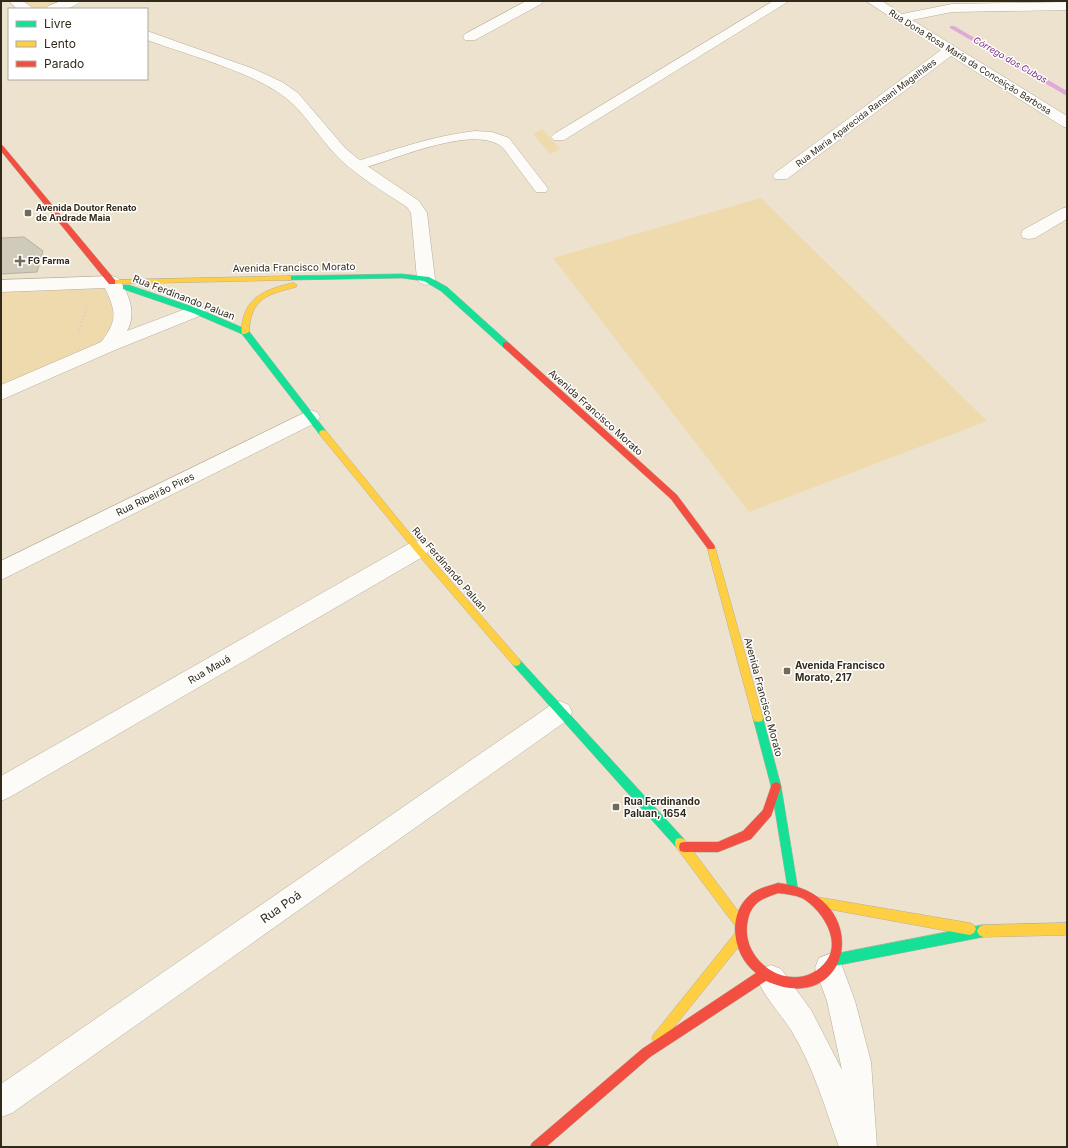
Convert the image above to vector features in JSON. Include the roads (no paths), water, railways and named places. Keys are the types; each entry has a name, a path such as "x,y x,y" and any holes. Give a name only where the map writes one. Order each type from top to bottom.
{"street":[{"path":"16,1 19,5 25,8"},
{"path":"56,8 73,1"},
{"path":"470,37 536,1"},
{"path":"559,137 782,1"},
{"name":"Rua Dona Rosa Maria da Conceição Barbosa","path":"874,1 1067,123"},
{"path":"901,18 947,4 1067,6"},
{"path":"148,35 249,72 277,85 293,96 340,151 357,166 404,196 413,204 419,213 426,279"},
{"name":"Rua Maria Aparecida Ransani Magalhães","path":"781,176 950,50"},
{"path":"1,146 112,282 123,308 124,320 117,335 108,346"},
{"path":"1029,234 1067,212"},
{"name":"Avenida Francisco Morato","path":"112,282 402,276 426,279 444,289 674,498 696,525 711,547 724,590 776,786 793,890"},
{"path":"245,332 244,318 248,308 257,299 271,291 321,278"},
{"path":"1,286 112,282"},
{"name":"Rua Ferdinando Paluan","path":"112,282 196,311 245,332 310,417 418,549 560,712 684,847 740,923"},
{"path":"1,393 108,346 196,311"},
{"name":"Rua Ribeirão Pires","path":"1,571 310,417"},
{"name":"Rua Mauá","path":"1,789 418,549"},
{"name":"Rua Poá","path":"1,1102 560,712"},
{"path":"684,847 718,847 747,835 767,813 776,786"},
{"path":"854,1147 826,1067 801,1020 768,977 752,964 744,951 740,936 740,923 744,910 752,898 764,891 778,888 806,894 817,902 827,914 835,928 837,944 832,964 856,1062 862,1147"},
{"path":"817,902 984,931"},
{"path":"768,977 787,984 804,984 818,978 832,964 984,931 1067,929"},
{"path":"646,1053 740,936"},
{"path":"536,1147 646,1053 768,977"}],"lane":[{"path":"357,166 456,136 486,134 503,141 541,189"}],"waterway":[{"name":"Córrego dos Cubas","path":"952,27 1067,94"}],"place":[{"name":"Avenida Doutor Renato de Andrade Maia","path":"28,213"},
{"name":"FG Farma","path":"20,261"},
{"name":"Avenida Francisco Morato, 217","path":"787,671"},
{"name":"Rua Ferdinando Paluan, 1654","path":"616,807"}]}
